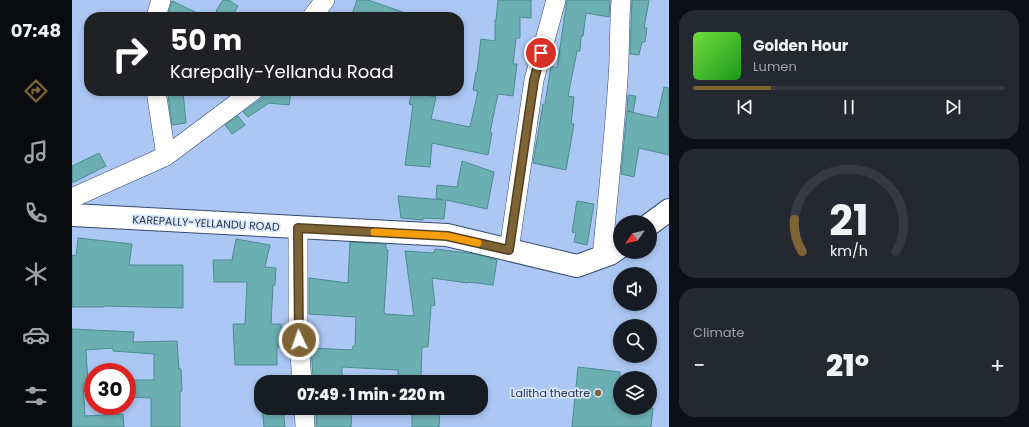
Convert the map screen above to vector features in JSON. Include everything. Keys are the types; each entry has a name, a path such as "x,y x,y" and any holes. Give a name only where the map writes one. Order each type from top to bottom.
{"street":[{"path":"157,12 161,0"},
{"path":"302,12 306,0"},
{"path":"316,12 325,0"},
{"path":"509,250 534,80 556,0"},
{"path":"611,252 621,0"},
{"path":"157,96 166,156"},
{"path":"72,198 166,156 246,96"},
{"path":"657,219 669,210"},
{"name":"KAREPALLY-YELLANDU ROAD","path":"72,215 447,236 577,266 611,252"},
{"path":"298,228 298,327 301,375"},
{"path":"304,415 305,427"}],"building":[{"path":"223,0 229,0 238,6 235,12 216,11"},
{"path":"357,0 368,0 402,12 353,12"},
{"path":"498,0 531,0 531,18 520,17 520,38 516,38 513,64 517,64 513,96 498,94 490,132 492,133 488,155 432,143 430,167 405,165 413,105 409,104 411,96 436,97 431,119 470,127 478,91 473,90 481,39 495,41"},
{"path":"567,0 610,0 609,17 586,13 583,36 581,36 580,51 577,51 568,96 574,97 571,124 574,124 566,170 533,163 551,66 557,68"},
{"path":"632,0 649,0 644,28 647,28 645,42 642,42 639,55 630,54"},
{"path":"172,1 195,12 169,12"},
{"path":"664,87 669,88 669,155 639,148 634,177 621,174 627,111 657,118"},
{"path":"628,95 636,96 633,112 627,110"},
{"path":"168,96 183,96 186,123 172,125"},
{"path":"263,96 290,96 289,105 269,103 248,117 243,112 260,100"},
{"path":"238,116 245,125 232,134 225,125"},
{"path":"99,153 106,166 72,183 72,166"},
{"path":"462,161 494,172 487,209 446,200 444,219 423,218 423,220 401,218 398,196 443,200 436,198 437,185 457,187"},
{"path":"577,201 594,204 587,245 574,242 576,233 572,232"},
{"path":"78,238 132,244 129,265 183,265 183,308 104,306 72,307 72,255 76,256"},
{"path":"236,239 270,245 265,267 276,268 275,285 273,285 271,324 281,324 282,347 277,347 277,365 235,365 233,324 245,324 247,282 214,282 213,260 232,260"},
{"path":"350,242 386,244 386,250 388,250 384,313 414,316 405,251 434,253 435,249 475,254 497,260 493,285 432,278 435,305 431,306 428,347 422,347 421,375 398,375 398,370 342,367 342,375 313,375 311,348 352,350 353,346 355,346 356,317 309,314 309,278 348,283"},
{"path":"72,329 134,332 133,342 177,341 182,391 180,391 180,427 151,427 151,398 136,397 136,380 154,380 154,354 113,351 113,348 86,350 87,363 84,363 83,384 84,415 123,415 124,427 72,427"},
{"name":"Lalitha theatre","path":"578,367 613,371 613,415 652,415 651,427 572,427"},
{"path":"263,415 284,415 285,427 264,427"},
{"path":"317,415 352,415 351,427 316,427"},
{"path":"412,415 440,415 439,427 412,427"}],"slow traffic":[{"path":"374,232 447,236 478,243"}],"place":[{"name":"Lalitha theatre","path":"598,393"}],"route":[{"path":"299,340 298,228 447,236 509,250 534,80 541,53"}]}
